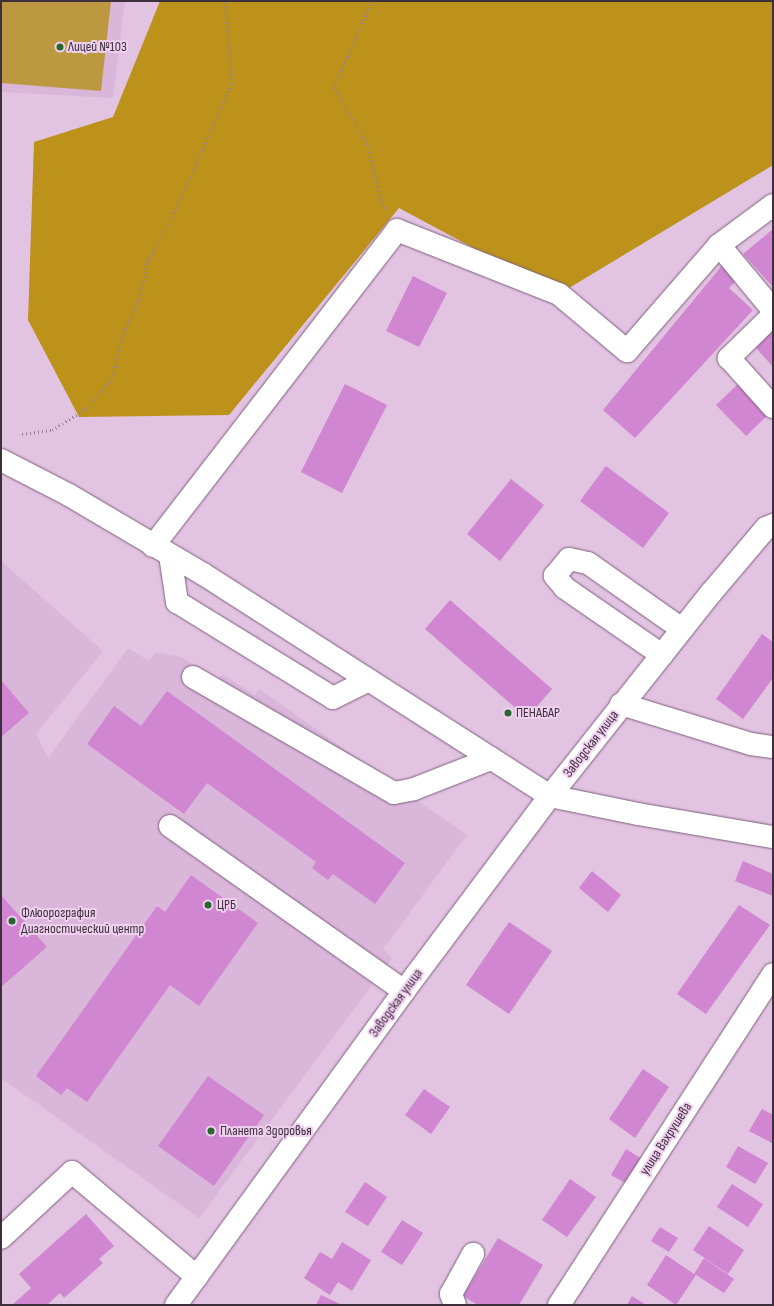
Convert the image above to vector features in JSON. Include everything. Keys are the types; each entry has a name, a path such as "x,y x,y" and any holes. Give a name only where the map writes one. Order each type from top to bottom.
{"street":[{"path":"162,550 397,230 559,294 627,351 719,245 773,205"},
{"path":"719,245 773,310"},
{"path":"773,315 728,358 773,407"},
{"path":"1,460 69,495 203,574 550,796 638,814 773,838"},
{"name":"Заводская улица","path":"176,1305 404,991 550,796 621,704 682,629 766,528 773,525"},
{"path":"162,550 178,602 334,698 369,680"},
{"path":"662,655 565,588 555,576 569,558 588,562 682,629"},
{"path":"193,677 394,794 414,789 491,759"},
{"name":"Заводская улица","path":"621,704 751,744 773,747"},
{"path":"170,826 404,991"},
{"name":"улица Вахрушева","path":"559,1305 773,974"},
{"path":"1,1238 72,1172 197,1277"},
{"path":"455,1305 450,1294 473,1254"}],"path":[{"path":"22,434 52,430 85,409 112,379 123,333 139,300 147,263 174,212 232,83 225,1"},
{"path":"372,1 334,88 368,144 381,200 397,230"}],"shaded area":[{"name":"Лицей №103","path":"1,1 125,1 113,98 1,92"},
{"name":"Лицей №103","path":"1,1 111,1 101,91 1,83"},
{"path":"160,1 773,1 773,165 559,294 399,208 229,415 79,417 28,320 34,142 113,117"},
{"name":"ЦРБ","path":"1,561 103,651 36,734 48,758 128,648 149,661 155,652 182,657 218,682 222,674 255,695 259,689 467,835 383,949 392,958 199,1218 1,1078"}],"building":[{"path":"773,229 773,287 743,254"},
{"path":"724,263 739,278 729,288 753,310 635,438 603,410"},
{"path":"413,276 447,293 419,347 386,331"},
{"path":"773,323 773,367 751,342"},
{"path":"345,384 387,405 342,493 301,472"},
{"path":"738,384 767,416 746,436 716,405"},
{"path":"606,466 669,513 643,548 580,501"},
{"path":"511,479 544,505 500,561 467,534"},
{"path":"450,600 552,689 527,718 425,629"},
{"path":"762,634 773,642 773,678 743,719 716,699"},
{"path":"1,680 29,713 1,737"},
{"path":"167,691 405,863 375,904 333,874 328,880 312,868 316,862 207,783 184,814 87,744 114,706 141,726"},
{"path":"743,861 773,874 773,896 735,881"},
{"path":"592,871 621,895 608,912 579,888"},
{"path":"191,875 258,923 199,1006 170,985 87,1102 67,1088 61,1095 36,1076 157,906 165,912"},
{"name":"Флюорография Диагностический центр","path":"1,895 47,947 1,987"},
{"path":"739,905 770,925 706,1014 677,994"},
{"path":"509,922 552,951 509,1014 466,985"},
{"path":"643,1069 669,1087 635,1138 609,1119"},
{"name":"Планета Здоровья","path":"208,1076 264,1115 214,1186 158,1146"},
{"path":"424,1089 450,1107 431,1134 405,1115"},
{"path":"762,1109 773,1115 772,1143 749,1131"},
{"path":"738,1146 768,1163 755,1184 726,1167"},
{"path":"626,1149 642,1159 627,1184 611,1175"},
{"path":"570,1179 596,1197 567,1237 542,1220"},
{"path":"365,1182 387,1197 368,1226 345,1212"},
{"path":"732,1184 763,1204 748,1227 717,1207"},
{"path":"86,1214 114,1246 99,1259 103,1263 64,1298 60,1293 47,1305 12,1305 31,1288 19,1274"},
{"path":"402,1220 423,1233 402,1265 381,1252"},
{"path":"709,1226 744,1250 728,1274 693,1250"},
{"path":"660,1227 678,1238 669,1252 651,1241"},
{"path":"498,1238 543,1265 519,1305 478,1305 463,1296"},
{"path":"342,1242 371,1260 352,1291 338,1282 330,1295 304,1278 320,1252 332,1259"},
{"path":"666,1255 694,1274 704,1258 734,1279 724,1293 696,1275 676,1305 647,1285"},
{"path":"321,1295 342,1305 316,1305"},
{"path":"632,1296 646,1305 627,1305"}],"place":[{"name":"Лицей №103","path":"60,47"},
{"name":"ПЕНАБАР","path":"508,713"},
{"name":"ЦРБ","path":"208,905"},
{"name":"Флюорография Диагностический центр","path":"12,921"},
{"name":"Планета Здоровья","path":"211,1131"}]}
